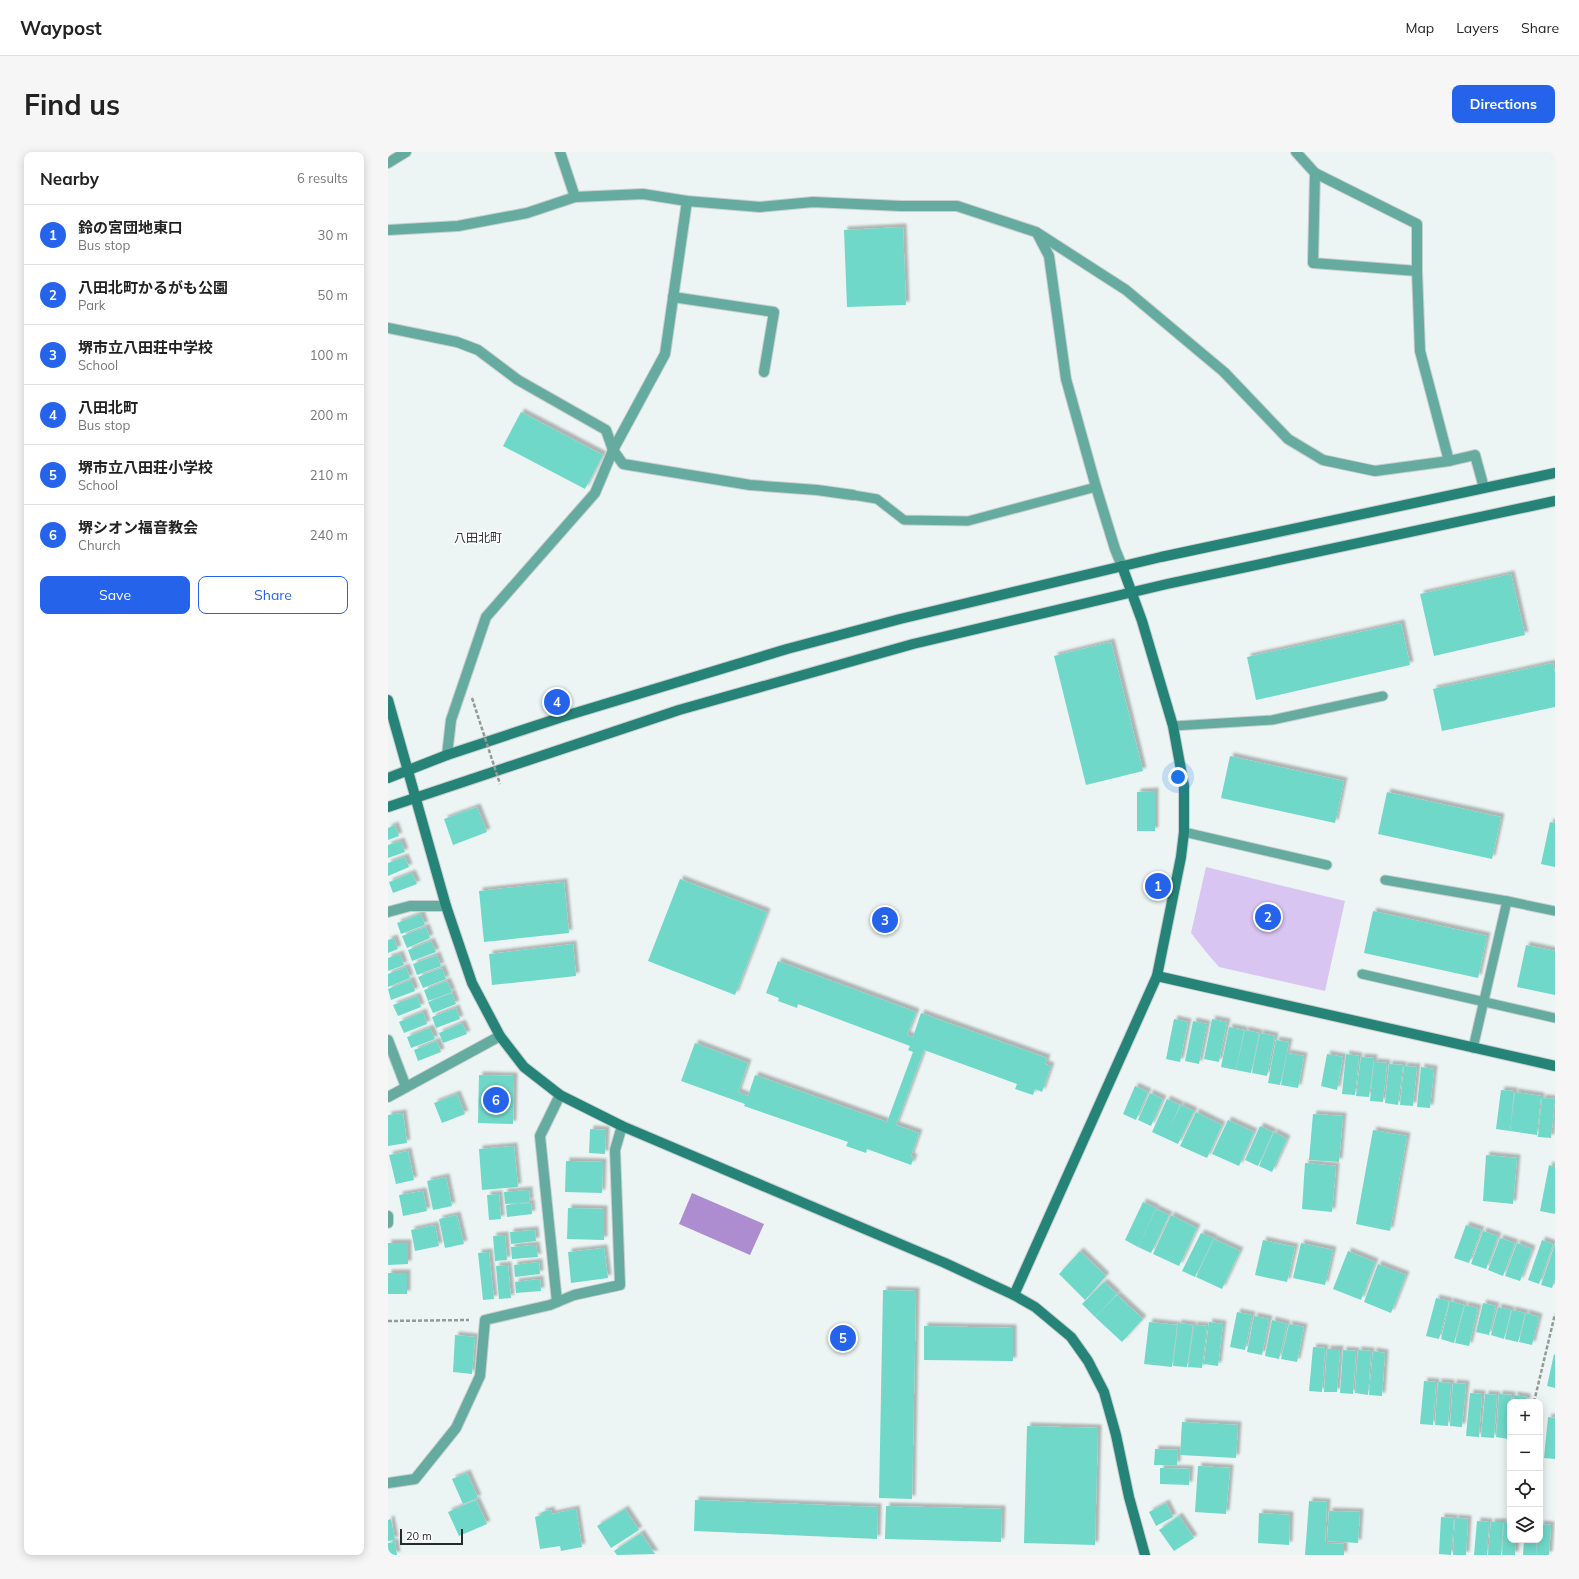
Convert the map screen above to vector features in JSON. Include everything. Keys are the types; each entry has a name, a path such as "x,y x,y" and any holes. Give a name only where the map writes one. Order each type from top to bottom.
{"street":[{"path":"388,163 406,152"},
{"path":"560,152 575,197"},
{"path":"1296,152 1315,173 1417,224 1420,352 1449,461"},
{"path":"1315,173 1313,263 1417,271"},
{"path":"388,230 458,226 527,213 575,197 643,194 687,201 760,207 813,202 901,206 957,206 1036,232 1126,290 1224,372 1288,439 1323,460 1375,471 1449,461 1475,455 1484,488"},
{"path":"447,755 451,720 486,617 594,493 613,450 665,354 687,201"},
{"path":"1014,1295 1157,976 1175,890 1184,832 1184,786 1173,726 1133,592 1115,549 1066,379 1049,256 1036,232"},
{"path":"673,297 774,312 764,372"},
{"path":"388,328 457,342 478,350 518,380 606,430 613,450 623,464 750,485 817,490 853,495"},
{"path":"388,778 447,755 562,717 787,649 900,619 1122,566 1555,473"},
{"path":"388,807 414,797 679,710 913,644 1133,592 1555,501"},
{"path":"388,700 414,797 446,906 472,983 500,1036 524,1067 560,1095 622,1126 946,1263 1014,1295 1034,1307 1071,1337 1088,1361 1104,1392 1116,1435 1129,1497 1145,1555"},
{"path":"388,912 410,906 446,906"},
{"path":"1157,976 1555,1066"},
{"path":"388,1097 500,1036"},
{"path":"388,1040 406,1087"},
{"path":"557,1302 540,1136 560,1095"},
{"path":"388,1484 414,1479 456,1428 480,1376 485,1320 620,1285 615,1150 622,1126"},
{"path":"388,1216 388,1223"}],"lane":[{"path":"853,495 877,499 904,520 968,521 1096,487"},
{"path":"1173,726 1272,720 1383,696"},
{"path":"1184,832 1327,865"},
{"path":"1385,880 1507,900 1555,911"},
{"path":"1473,1048 1507,900"},
{"path":"1362,974 1555,1018"}],"path":[{"path":"472,698 500,784"},
{"path":"1535,1399 1555,1314"},
{"path":"388,1321 485,1320"}],"shaded area":[{"path":"1206,867 1345,901 1325,991 1219,967 1191,933"},
{"path":"692,1193 764,1224 750,1255 679,1224"}],"building":[{"path":"903,227 906,305 847,307 844,230"},
{"path":"521,412 603,455 585,489 503,446"},
{"path":"1511,574 1525,635 1434,656 1420,594"},
{"path":"1401,623 1410,665 1256,700 1247,657"},
{"path":"1111,642 1143,771 1086,785 1054,656"},
{"path":"1553,663 1555,673 1555,707 1442,731 1433,689"},
{"path":"1230,756 1344,781 1335,823 1221,798"},
{"path":"1155,791 1155,831 1137,831 1137,792"},
{"path":"1387,792 1501,817 1492,859 1378,834"},
{"path":"477,807 487,832 453,845 444,819"},
{"path":"1550,822 1555,823 1555,867 1541,864"},
{"path":"395,825 399,836 388,840 388,828"},
{"path":"401,841 405,852 388,858 388,845"},
{"path":"405,857 409,867 388,876 388,863"},
{"path":"412,873 417,884 393,893 389,882"},
{"path":"680,879 767,912 735,995 648,961"},
{"path":"564,882 569,933 484,942 479,891"},
{"path":"1373,911 1487,936 1478,978 1364,953"},
{"path":"421,914 425,925 401,934 397,923"},
{"path":"426,927 430,938 407,948 402,936"},
{"path":"394,938 398,949 388,953 388,940"},
{"path":"431,941 436,952 412,961 408,950"},
{"path":"573,944 576,976 492,985 489,954"},
{"path":"1526,945 1555,951 1555,995 1517,987"},
{"path":"400,954 404,965 388,971 388,958"},
{"path":"437,955 441,966 417,975 413,964"},
{"path":"778,961 916,1012 907,1035 913,1037 921,1013 1047,1058 1045,1064 1051,1066 1042,1092 1035,1089 1033,1095 1015,1089 1017,1084 924,1050 896,1125 919,1133 911,1156 914,1158 911,1165 867,1149 866,1153 846,1146 848,1142 744,1106 745,1104 681,1081 695,1043 748,1063 738,1092 748,1096 755,1075 887,1122 913,1052 908,1050 910,1046 798,1004 797,1008 778,1001 779,998 766,993"},
{"path":"406,967 410,978 388,987 388,974"},
{"path":"442,968 446,979 423,988 418,977"},
{"path":"411,980 415,991 391,1000 388,989"},
{"path":"447,981 452,992 428,1001 424,990"},
{"path":"452,993 456,1004 433,1013 428,1002"},
{"path":"417,996 421,1007 398,1016 393,1005"},
{"path":"456,1008 460,1019 436,1028 432,1017"},
{"path":"423,1012 427,1024 404,1033 399,1022"},
{"path":"1174,1019 1188,1022 1180,1062 1166,1059"},
{"path":"1212,1019 1227,1022 1219,1062 1204,1059"},
{"path":"1193,1021 1207,1024 1199,1064 1185,1061"},
{"path":"462,1023 467,1034 443,1043 439,1033"},
{"path":"1229,1027 1244,1030 1236,1070 1221,1067"},
{"path":"430,1028 435,1039 411,1048 407,1037"},
{"path":"1245,1030 1259,1033 1251,1073 1236,1070"},
{"path":"1260,1033 1275,1036 1267,1076 1252,1073"},
{"path":"1276,1040 1289,1042 1280,1085 1268,1083"},
{"path":"437,1041 441,1052 418,1061 414,1050"},
{"path":"1287,1053 1304,1056 1298,1088 1281,1085"},
{"path":"1327,1054 1343,1057 1337,1090 1321,1086"},
{"path":"1346,1054 1359,1056 1355,1095 1342,1094"},
{"path":"1361,1057 1374,1058 1369,1097 1356,1096"},
{"path":"1374,1062 1387,1063 1383,1102 1370,1101"},
{"path":"1389,1064 1403,1065 1398,1105 1385,1103"},
{"path":"1404,1066 1417,1067 1413,1106 1400,1105"},
{"path":"1421,1067 1434,1069 1430,1108 1417,1107"},
{"path":"479,1075 514,1076 513,1124 478,1123"},
{"path":"1135,1086 1148,1092 1136,1120 1123,1114"},
{"path":"1501,1090 1514,1091 1510,1131 1496,1129"},
{"path":"1515,1092 1541,1096 1537,1135 1510,1131"},
{"path":"1150,1093 1163,1099 1151,1126 1138,1120"},
{"path":"457,1094 465,1114 442,1123 434,1103"},
{"path":"1542,1098 1555,1099 1551,1138 1538,1137"},
{"path":"1167,1099 1180,1105 1170,1127 1181,1105 1194,1111 1178,1144 1152,1132"},
{"path":"1196,1112 1222,1125 1207,1158 1180,1146"},
{"path":"403,1113 407,1143 388,1146 388,1115"},
{"path":"1313,1114 1343,1116 1339,1162 1309,1160"},
{"path":"1228,1120 1254,1132 1239,1166 1212,1154"},
{"path":"1260,1126 1273,1132 1258,1166 1245,1160"},
{"path":"590,1129 606,1130 605,1154 589,1153"},
{"path":"1373,1130 1407,1136 1390,1231 1356,1224"},
{"path":"1274,1132 1287,1139 1272,1172 1259,1166"},
{"path":"514,1146 518,1187 482,1190 479,1149"},
{"path":"408,1151 414,1180 396,1184 389,1155"},
{"path":"1486,1155 1517,1158 1513,1204 1483,1201"},
{"path":"566,1161 603,1162 602,1193 565,1192"},
{"path":"1305,1163 1336,1166 1332,1212 1302,1209"},
{"path":"1549,1165 1555,1167 1555,1214 1540,1211"},
{"path":"446,1177 452,1206 433,1210 427,1181"},
{"path":"529,1190 530,1202 505,1204 504,1192"},
{"path":"423,1191 427,1211 403,1216 399,1195"},
{"path":"499,1194 501,1219 489,1220 487,1195"},
{"path":"1143,1202 1156,1208 1138,1247 1125,1240"},
{"path":"531,1203 532,1214 507,1217 506,1205"},
{"path":"568,1208 604,1209 604,1240 567,1239"},
{"path":"1156,1209 1169,1215 1151,1253 1138,1247"},
{"path":"457,1215 464,1244 445,1248 439,1219"},
{"path":"1171,1215 1197,1228 1179,1266 1153,1254"},
{"path":"435,1225 439,1246 415,1251 411,1230"},
{"path":"1466,1225 1481,1230 1469,1263 1454,1258"},
{"path":"535,1230 536,1241 511,1244 510,1232"},
{"path":"1483,1231 1498,1236 1486,1269 1471,1264"},
{"path":"1201,1233 1214,1238 1195,1277 1182,1271"},
{"path":"505,1235 507,1260 495,1261 493,1236"},
{"path":"1500,1238 1515,1243 1503,1276 1488,1270"},
{"path":"1214,1239 1240,1251 1222,1289 1196,1277"},
{"path":"1263,1240 1295,1247 1287,1282 1255,1275"},
{"path":"1542,1240 1553,1244 1539,1284 1528,1280"},
{"path":"388,1243 408,1243 408,1264 388,1265"},
{"path":"1301,1243 1333,1250 1325,1285 1293,1278"},
{"path":"1517,1243 1532,1249 1520,1281 1505,1276"},
{"path":"1555,1244 1555,1279 1552,1288 1541,1285"},
{"path":"536,1245 538,1257 512,1259 511,1247"},
{"path":"604,1248 608,1278 571,1283 568,1252"},
{"path":"1080,1251 1106,1276 1085,1300 1059,1274"},
{"path":"1348,1251 1375,1262 1361,1300 1333,1289"},
{"path":"489,1252 494,1299 483,1300 478,1253"},
{"path":"539,1262 540,1274 515,1277 514,1265"},
{"path":"1378,1264 1406,1275 1391,1313 1364,1302"},
{"path":"508,1265 511,1298 499,1299 496,1266"},
{"path":"388,1273 407,1273 407,1294 388,1294"},
{"path":"540,1279 541,1291 516,1293 515,1282"},
{"path":"1104,1282 1117,1294 1095,1317 1082,1304"},
{"path":"883,1290 916,1291 912,1499 879,1498"},
{"path":"1117,1295 1143,1319 1122,1342 1095,1317"},
{"path":"1436,1298 1449,1301 1439,1339 1426,1336"},
{"path":"1450,1301 1464,1305 1454,1343 1441,1339"},
{"path":"1483,1303 1496,1306 1489,1335 1476,1332"},
{"path":"1465,1305 1478,1308 1469,1346 1455,1343"},
{"path":"1498,1307 1511,1310 1504,1339 1491,1335"},
{"path":"1512,1310 1525,1313 1518,1342 1505,1339"},
{"path":"1237,1312 1252,1315 1245,1350 1230,1347"},
{"path":"1526,1313 1539,1317 1532,1345 1519,1342"},
{"path":"1254,1316 1269,1319 1262,1355 1247,1352"},
{"path":"1272,1320 1287,1324 1279,1359 1265,1356"},
{"path":"1149,1322 1177,1325 1172,1367 1144,1364"},
{"path":"1209,1322 1223,1324 1218,1366 1204,1364"},
{"path":"1178,1323 1193,1325 1187,1367 1173,1366"},
{"path":"1289,1324 1304,1327 1297,1362 1281,1359"},
{"path":"1194,1325 1207,1326 1202,1368 1188,1367"},
{"path":"924,1326 1013,1328 1013,1361 924,1360"},
{"path":"455,1335 475,1337 472,1374 453,1372"},
{"path":"1313,1347 1325,1348 1322,1392 1309,1391"},
{"path":"1327,1349 1340,1349 1337,1392 1324,1392"},
{"path":"1343,1350 1356,1351 1353,1394 1340,1393"},
{"path":"1358,1350 1371,1351 1368,1395 1355,1393"},
{"path":"1373,1351 1385,1353 1382,1396 1369,1395"},
{"path":"1554,1354 1555,1355 1555,1388 1547,1386"},
{"path":"1424,1381 1436,1382 1433,1425 1420,1424"},
{"path":"1438,1382 1451,1383 1448,1426 1435,1425"},
{"path":"1453,1383 1466,1384 1462,1427 1450,1426"},
{"path":"1470,1393 1482,1394 1479,1437 1466,1436"},
{"path":"1485,1394 1497,1395 1494,1438 1481,1437"},
{"path":"1499,1394 1512,1395 1511,1399 1507,1399 1507,1439 1496,1437"},
{"path":"1514,1395 1527,1397 1527,1399 1514,1399"},
{"path":"1548,1417 1555,1418 1555,1459 1544,1458"},
{"path":"1182,1422 1238,1425 1236,1458 1180,1455"},
{"path":"1027,1426 1098,1428 1095,1545 1024,1543"},
{"path":"1155,1449 1178,1450 1177,1465 1154,1465"},
{"path":"1198,1466 1230,1468 1226,1514 1195,1512"},
{"path":"1160,1468 1190,1469 1189,1485 1160,1484"},
{"path":"467,1473 478,1498 463,1504 452,1479"},
{"path":"476,1500 487,1524 459,1536 448,1512"},
{"path":"695,1500 878,1507 877,1539 694,1531"},
{"path":"1309,1501 1327,1502 1325,1543 1344,1544 1344,1555 1305,1555"},
{"path":"1166,1503 1173,1517 1156,1526 1149,1512"},
{"path":"886,1506 1002,1509 1001,1542 885,1539"},
{"path":"576,1509 582,1547 561,1551 560,1546 540,1549 535,1517 542,1515 542,1512 551,1510 552,1514"},
{"path":"625,1509 639,1530 611,1548 597,1526"},
{"path":"1329,1511 1360,1512 1358,1543 1327,1541"},
{"path":"1259,1513 1290,1515 1289,1545 1258,1543"},
{"path":"1179,1516 1194,1538 1174,1551 1159,1530"},
{"path":"1441,1517 1454,1518 1451,1555 1439,1554"},
{"path":"1455,1518 1468,1519 1466,1555 1453,1555"},
{"path":"391,1519 395,1540 388,1541 388,1520"},
{"path":"1477,1521 1489,1522 1487,1555 1474,1555"},
{"path":"1491,1522 1503,1522 1501,1555 1488,1555"},
{"path":"1504,1522 1507,1522 1507,1543 1516,1543 1515,1555 1502,1555"},
{"path":"1543,1524 1551,1525 1549,1555 1536,1555 1537,1543 1543,1543"},
{"path":"641,1533 655,1554 617,1555 614,1551"},
{"path":"395,1542 397,1555 388,1555 388,1543"},
{"path":"1524,1543 1536,1543 1536,1555 1523,1555"}],"place":[{"name":"八田北町","path":"557,702"},
{"name":"鈴の宮団地東口","path":"1158,886"},
{"name":"八田北町かるがも公園","path":"1268,917"},
{"name":"堺市立八田荘中学校","path":"885,920"},
{"name":"堺シオン福音教会","path":"496,1100"},
{"name":"堺市立八田荘小学校","path":"843,1338"}],"district":[{"name":"八田北町","path":"478,537"}]}
